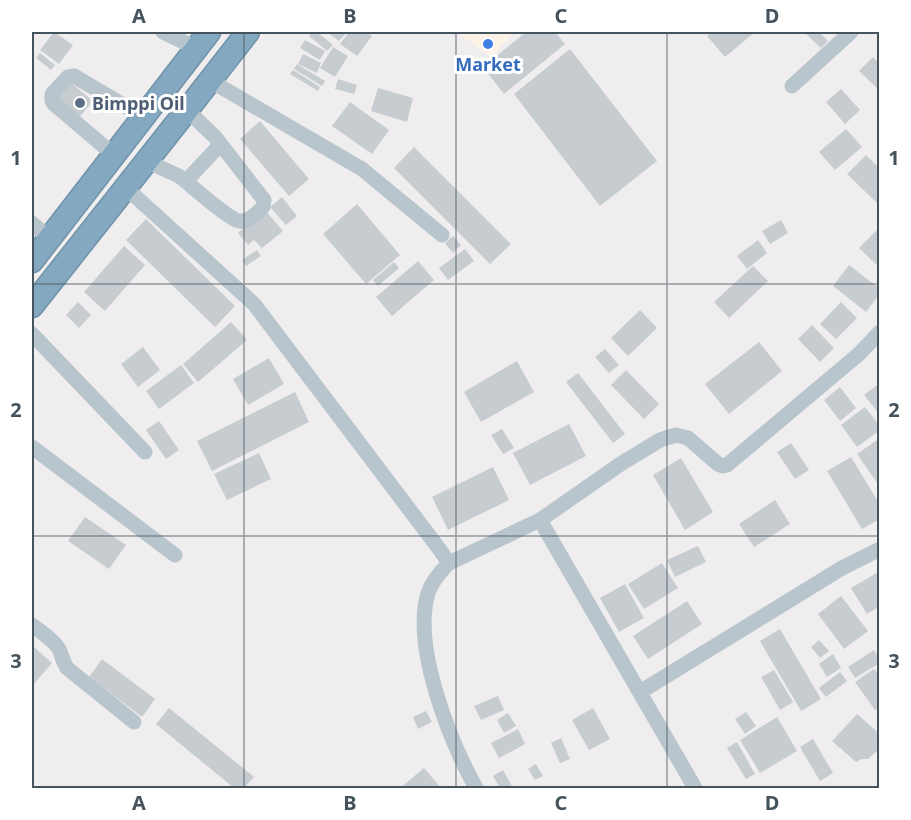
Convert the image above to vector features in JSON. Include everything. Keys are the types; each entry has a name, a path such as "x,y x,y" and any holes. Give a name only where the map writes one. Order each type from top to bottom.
{"highway":[{"path":"32,306 248,32"},
{"path":"32,261 202,40"}],"street":[{"path":"163,32 202,40"},
{"path":"792,86 851,32"},
{"path":"114,155 54,103 52,94 64,80 74,76 142,116"},
{"path":"209,80 362,170 442,235"},
{"path":"146,162 179,176 231,218 240,222 248,220 263,207 264,200 219,142 187,110"},
{"path":"184,180 189,178 217,148 219,142"},
{"path":"126,188 254,304 449,563"},
{"path":"32,224 50,238"},
{"path":"476,789 451,735 436,691 426,650 424,609 429,591 440,571 449,563 540,520 622,463 660,440 676,435 688,438 718,464 727,465 859,354 879,332"},
{"path":"32,334 145,452"},
{"path":"32,447 175,555"},
{"path":"540,520 695,789"},
{"path":"640,692 842,568 879,549"},
{"path":"32,625 59,648 67,668 134,722"}],"shaded area":[{"name":"Market","path":"457,32 514,32 491,57"}],"building":[{"path":"54,32 73,45 59,64 40,50"},
{"path":"317,32 333,45 327,51 309,36"},
{"path":"327,32 347,32 339,41"},
{"path":"349,32 367,32 372,36 357,56 340,44"},
{"path":"526,32 555,32 565,44 504,94 483,67"},
{"path":"712,32 755,32 725,57 707,36"},
{"path":"804,32 819,32 828,41 821,48"},
{"path":"305,40 325,51 320,60 300,48"},
{"path":"333,47 348,56 335,77 320,68"},
{"path":"570,49 657,161 600,206 514,94"},
{"path":"40,53 55,65 51,70 36,58"},
{"path":"303,54 321,63 317,73 298,64"},
{"path":"873,57 880,64 880,88 878,89 859,71"},
{"path":"297,64 325,81 322,86 294,69"},
{"path":"293,70 320,87 318,91 290,74"},
{"path":"338,79 357,85 354,94 335,89"},
{"path":"69,81 93,101 78,119 54,99"},
{"path":"378,88 413,98 407,122 371,111"},
{"path":"841,89 860,110 845,124 826,102"},
{"path":"350,102 389,130 372,154 332,126"},
{"path":"260,121 309,179 289,196 240,139"},
{"path":"846,129 862,147 835,170 819,152"},
{"path":"414,147 511,244 490,264 394,168"},
{"path":"866,155 880,169 880,206 847,174"},
{"path":"282,197 297,216 286,225 270,207"},
{"path":"357,204 400,255 366,284 323,234"},
{"path":"265,210 283,231 262,248 254,240 248,245 238,233"},
{"path":"146,219 235,306 215,327 126,240"},
{"path":"781,220 788,233 770,244 762,231"},
{"path":"880,227 880,268 859,248"},
{"path":"453,236 461,245 453,253 445,243"},
{"path":"758,240 767,253 747,269 737,256"},
{"path":"124,246 145,265 105,311 84,292"},
{"path":"465,249 474,261 448,280 439,268"},
{"path":"257,250 261,256 246,266 242,260"},
{"path":"418,261 434,280 392,316 376,297"},
{"path":"394,262 399,268 378,286 373,280"},
{"path":"849,265 880,289 880,294 866,312 833,286"},
{"path":"753,266 768,281 729,318 714,302"},
{"path":"78,302 91,315 79,328 66,315"},
{"path":"841,302 857,318 836,339 820,324"},
{"path":"640,310 657,328 628,356 611,338"},
{"path":"231,322 247,340 198,382 183,364"},
{"path":"812,325 834,348 820,362 798,339"},
{"path":"759,342 782,371 729,414 705,384"},
{"path":"143,347 160,370 138,387 121,364"},
{"path":"605,349 619,365 609,373 595,357"},
{"path":"269,358 284,384 248,405 233,379"},
{"path":"517,361 534,392 481,422 464,392"},
{"path":"181,365 194,383 159,409 146,391"},
{"path":"626,370 659,404 644,419 611,385"},
{"path":"578,373 625,434 613,443 566,382"},
{"path":"880,383 880,415 864,395"},
{"path":"840,387 856,408 840,421 824,400"},
{"path":"295,392 309,422 212,471 197,441"},
{"path":"865,407 880,426 880,430 857,447 841,425"},
{"path":"159,421 179,450 166,459 146,430"},
{"path":"569,424 586,456 530,485 513,453"},
{"path":"502,429 514,448 503,454 491,435"},
{"path":"880,438 880,487 857,454"},
{"path":"791,443 809,470 795,479 777,452"},
{"path":"259,453 271,479 227,500 214,474"},
{"path":"851,457 880,505 880,519 862,529 827,471"},
{"path":"681,458 713,512 685,530 653,475"},
{"path":"493,467 509,500 448,530 432,497"},
{"path":"775,500 790,524 754,547 739,524"},
{"path":"85,517 126,545 109,569 68,541"},
{"path":"698,546 706,562 675,577 667,560"},
{"path":"662,563 678,588 644,609 628,584"},
{"path":"880,571 880,606 867,614 851,588"},
{"path":"625,584 644,618 619,632 600,598"},
{"path":"841,596 868,631 844,649 818,614"},
{"path":"687,601 702,624 648,659 633,636"},
{"path":"780,629 821,699 801,711 760,641"},
{"path":"819,640 829,651 820,658 811,647"},
{"path":"34,647 52,663 32,686 32,650"},
{"path":"874,650 880,663 855,678 848,667"},
{"path":"833,654 841,668 827,677 819,664"},
{"path":"102,659 155,699 142,717 89,677"},
{"path":"874,669 880,676 880,707 875,710 855,682"},
{"path":"774,670 793,702 780,710 761,677"},
{"path":"840,672 847,681 826,697 819,688"},
{"path":"498,696 504,710 481,720 474,706"},
{"path":"169,708 254,777 244,788 234,788 156,724"},
{"path":"593,708 610,739 589,750 572,720"},
{"path":"426,711 432,722 418,729 413,717"},
{"path":"746,712 756,726 745,734 735,719"},
{"path":"508,713 516,726 504,733 497,720"},
{"path":"857,714 880,734 880,738 879,749 868,759 856,762 832,741"},
{"path":"777,717 797,751 760,773 740,740"},
{"path":"518,729 525,744 499,758 491,743"},
{"path":"561,738 570,759 560,763 551,743"},
{"path":"813,739 833,773 820,781 800,747"},
{"path":"737,742 755,774 746,779 727,748"},
{"path":"536,764 543,776 535,780 528,769"},
{"path":"424,768 441,788 400,788"},
{"path":"503,770 513,788 500,788 493,776"}],"place":[{"name":"Market","path":"488,44"},
{"name":"Bimppi Oil","path":"80,103"}]}
